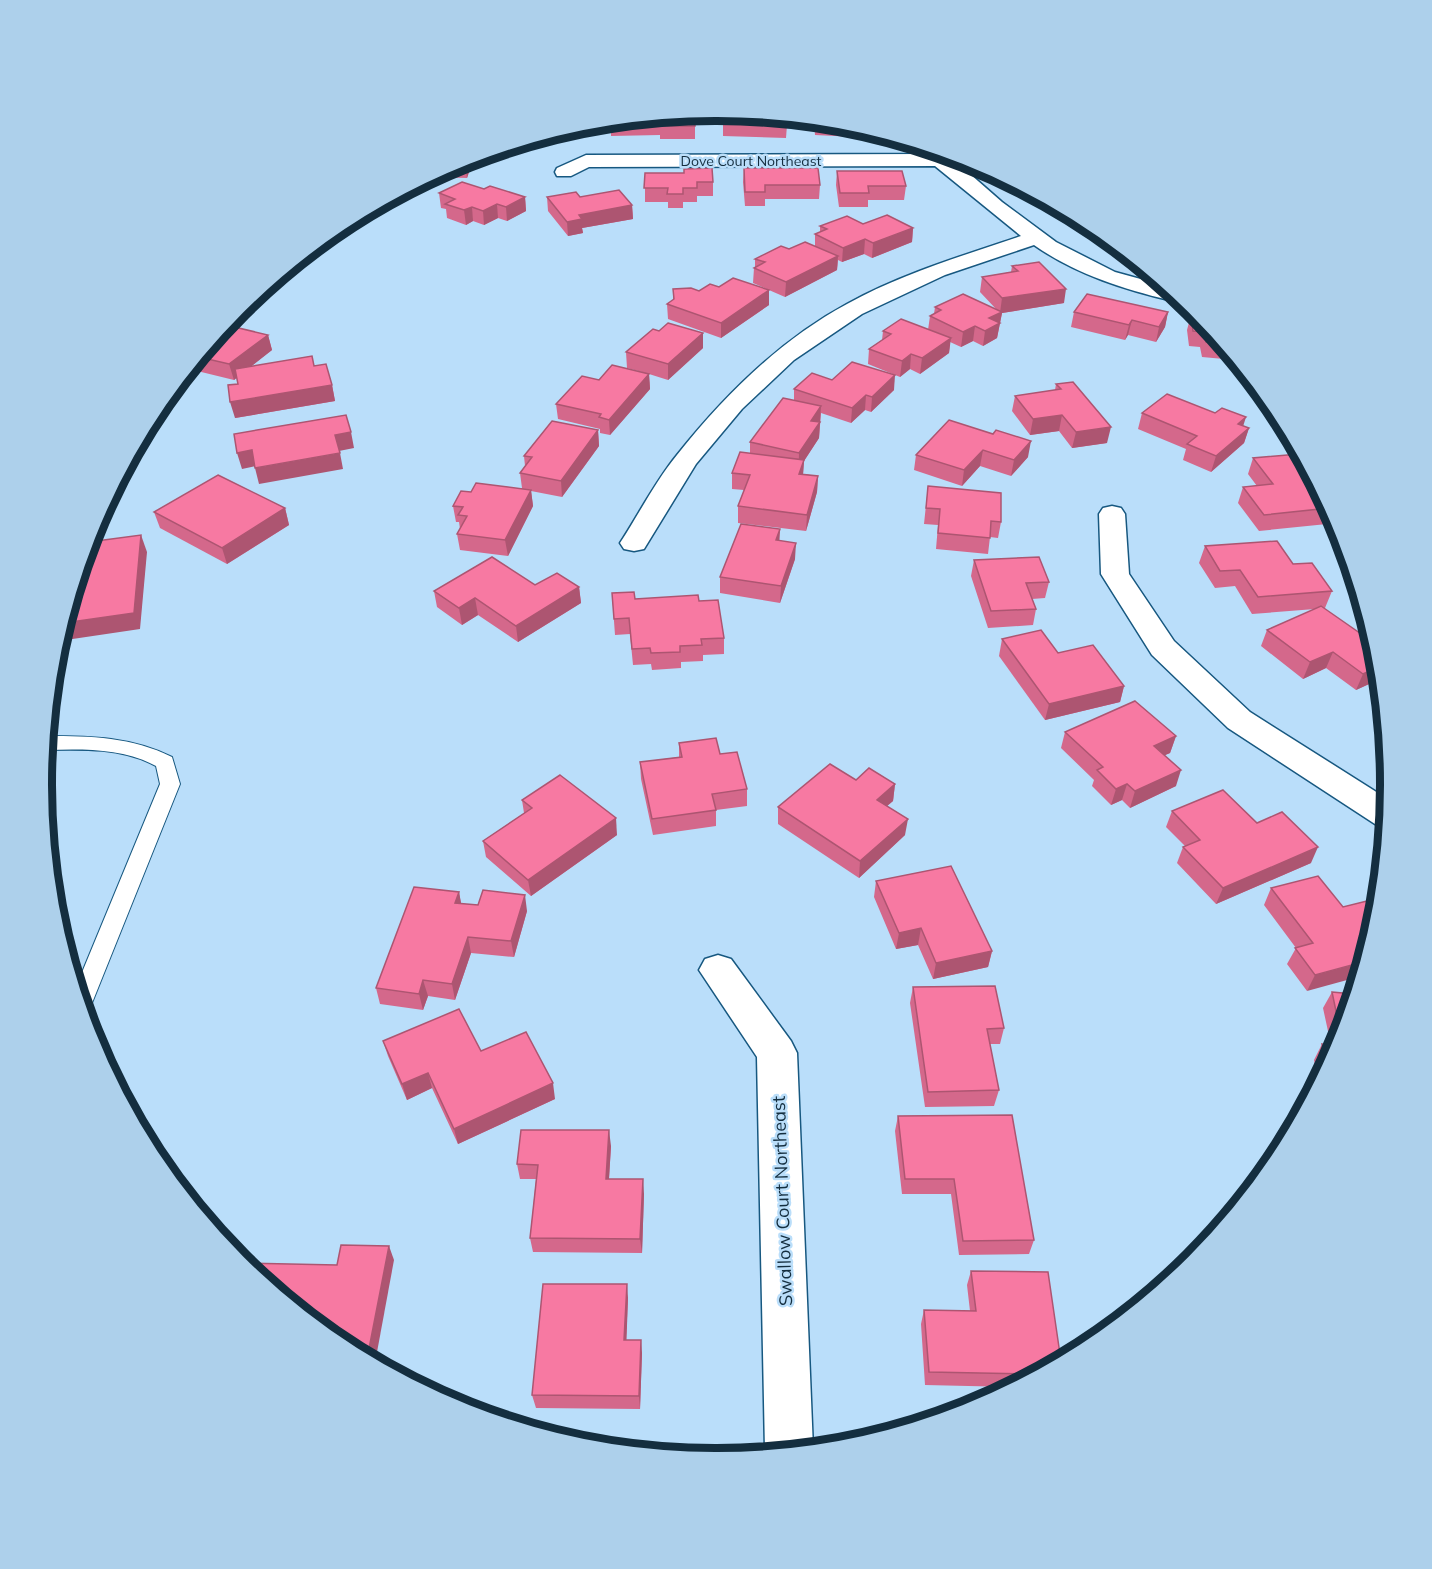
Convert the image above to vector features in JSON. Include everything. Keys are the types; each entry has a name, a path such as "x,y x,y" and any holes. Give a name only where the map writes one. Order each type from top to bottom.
{"street":[{"name":"Dove Court Northeast","path":"564,172 586,161 926,155"},
{"path":"948,163 1035,238 1075,263 1110,279 1158,290"},
{"path":"634,543 685,461 733,404 786,355 854,309 938,271 1035,238"},
{"path":"1112,514 1115,574 1163,648 1239,720 1379,810"},
{"name":"Swallow Court Northeast","path":"718,970 777,1053 789,1444"}],"lane":[{"path":"54,743 114,745 147,751 165,762 171,784 86,991"}],"building":[{"path":"695,121 695,126 659,126 660,124"},
{"path":"723,121 759,122 785,125 723,123"},
{"path":"712,168 713,182 697,182 697,188 683,188 683,194 667,194 668,188 644,188 645,173 684,173 684,169"},
{"path":"744,168 818,168 820,185 765,185 765,192 745,192"},
{"path":"837,171 902,171 906,186 868,186 869,193 840,193"},
{"path":"462,182 484,189 490,186 525,197 506,207 497,204 483,211 472,207 464,210 445,204 455,199 439,193"},
{"path":"619,190 632,205 579,215 582,219 567,222 547,197 576,192 580,197"},
{"path":"887,215 913,228 873,243 865,239 843,248 815,234 827,229 820,226 847,216 863,224"},
{"path":"805,242 838,256 786,282 754,268 765,262 755,259 781,246 789,249"},
{"path":"1039,262 1066,289 1002,298 982,277 1018,271 1012,266"},
{"path":"733,278 769,290 721,323 667,304 674,299 673,289 691,288 699,291 710,284 719,287"},
{"path":"963,294 1002,312 989,318 1000,323 985,331 975,326 963,332 930,316 941,310 935,307"},
{"path":"1087,294 1168,312 1159,327 1132,320 1129,325 1074,312"},
{"path":"901,319 951,338 922,358 911,354 902,361 869,349 891,334 883,331"},
{"path":"1192,322 1201,332 1193,331"},
{"path":"668,323 703,333 668,364 626,352 653,329 659,331"},
{"path":"236,327 268,335 229,364 207,359"},
{"path":"312,356 314,366 326,364 332,385 230,402 228,385 238,384 235,369"},
{"path":"852,362 895,375 872,397 866,395 852,408 794,389 812,373 832,380"},
{"path":"612,365 649,374 609,420 599,417 601,414 556,404 582,376 599,380"},
{"path":"1073,382 1111,427 1076,432 1062,415 1033,419 1015,396 1061,389 1056,384"},
{"path":"1167,394 1215,413 1222,408 1246,417 1238,424 1249,428 1216,456 1187,444 1197,436 1142,413"},
{"path":"783,398 821,406 811,421 820,422 799,453 750,442"},
{"path":"346,415 351,432 335,435 340,453 255,468 252,450 237,453 234,434"},
{"path":"949,420 993,434 996,430 1031,441 1014,460 983,450 964,470 916,455"},
{"path":"552,421 598,430 561,481 520,473 532,457 524,456"},
{"path":"740,452 804,460 799,474 818,476 807,515 738,506 750,475 732,473"},
{"path":"1292,455 1319,509 1264,515 1243,487 1273,484 1253,458"},
{"path":"218,475 285,508 222,548 154,512"},
{"path":"476,483 531,490 505,540 457,534 467,516 458,515 463,507 453,506 461,491 471,492"},
{"path":"928,486 1001,493 1001,522 991,521 990,538 938,533 940,509 926,508"},
{"path":"741,524 780,529 776,540 796,543 781,586 720,577"},
{"path":"141,535 134,613 73,622 88,571 99,541"},
{"path":"1277,541 1293,564 1312,563 1332,591 1258,597 1240,570 1220,571 1205,546"},
{"path":"492,557 535,585 557,573 579,587 516,626 475,598 459,608 434,591"},
{"path":"1039,557 1049,582 1026,583 1036,609 991,611 974,560"},
{"path":"634,592 635,599 698,595 699,601 718,600 724,638 701,639 702,645 680,646 680,652 651,653 650,648 632,649 629,618 614,619 612,593"},
{"path":"1321,606 1362,635 1370,671 1363,674 1333,652 1310,662 1267,630"},
{"path":"1041,630 1058,653 1093,645 1124,686 1049,704 1002,639"},
{"path":"1135,701 1176,736 1154,746 1181,770 1135,791 1127,784 1116,789 1097,770 1103,767 1065,732"},
{"path":"716,738 720,754 737,752 747,789 712,794 716,810 652,819 640,762 682,757 679,743"},
{"path":"830,764 856,780 869,768 895,784 877,800 908,819 860,861 778,807"},
{"path":"560,775 616,818 528,880 483,841 532,808 522,800"},
{"path":"1223,790 1257,823 1282,812 1318,847 1223,888 1183,847 1200,840 1172,811"},
{"path":"951,866 992,951 936,963 921,928 899,933 876,881"},
{"path":"1318,876 1343,907 1369,900 1354,964 1315,975 1295,948 1313,943 1271,888"},
{"path":"414,887 459,892 455,903 478,905 483,890 525,895 511,941 468,937 452,984 423,980 419,994 376,988"},
{"path":"995,986 1004,1028 987,1029 999,1090 928,1092 913,987"},
{"path":"1332,992 1345,993 1337,1016"},
{"path":"459,1009 481,1051 526,1032 553,1083 454,1129 428,1073 402,1084 383,1041"},
{"path":"1012,1115 1034,1240 963,1241 954,1179 905,1179 898,1116"},
{"path":"521,1130 609,1130 606,1179 643,1179 640,1239 530,1238 538,1165 517,1164"},
{"path":"341,1245 389,1246 369,1350 312,1311 257,1263 337,1265"},
{"path":"971,1271 1048,1272 1060,1352 1021,1374 929,1372 924,1310 976,1311"},
{"path":"543,1284 627,1284 624,1340 641,1340 639,1396 532,1395"}]}
